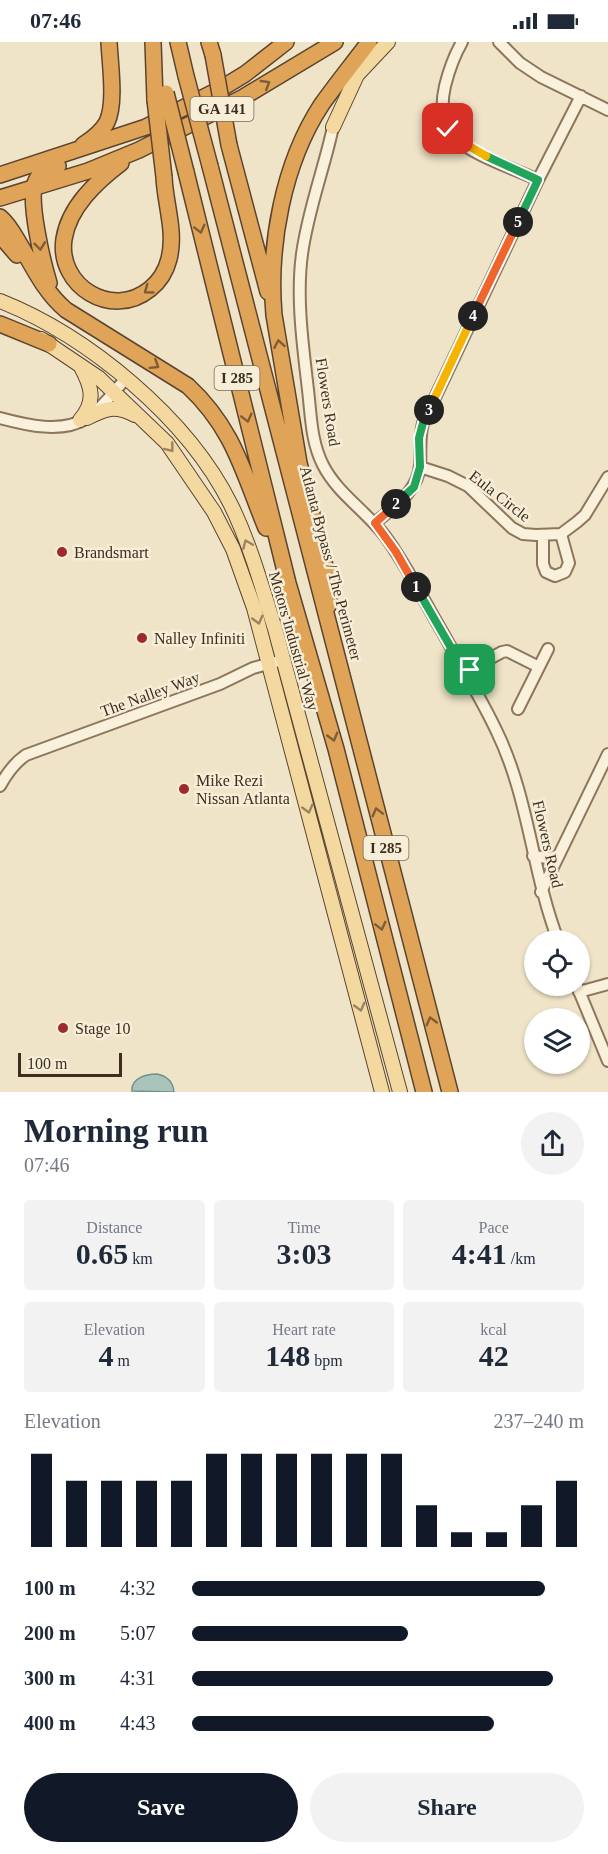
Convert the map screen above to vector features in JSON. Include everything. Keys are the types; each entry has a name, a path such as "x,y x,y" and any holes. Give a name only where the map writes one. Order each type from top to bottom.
{"highway":[{"path":"74,153 101,130 110,115 109,42"},
{"path":"139,150 97,183 78,207 69,223 64,239 65,262 70,275 85,291 106,300 123,301 145,293 161,278 170,258 171,237 164,177 161,97 153,42"},
{"name":"Atlanta Bypass / The Perimeter","path":"178,42 450,1092"},
{"name":"GA 141","path":"0,175 74,153 146,127 237,78 286,42"},
{"path":"302,63 324,42"},
{"name":"GA 141","path":"0,198 88,171 139,150 242,98 335,42"},
{"path":"327,618 330,586 299,464 272,292 279,208 298,152 321,106 369,42"},
{"path":"211,48 229,145 274,315"},
{"name":"I 285","path":"161,97 186,172 288,583 336,749 424,1092"},
{"path":"88,323 63,303 49,283 41,257 33,188 39,176 46,170 118,144 146,127"},
{"path":"0,217 11,230 44,288"},
{"path":"0,234 44,288 66,310 188,386 203,400 221,423 239,457 288,583"},
{"path":"0,324 49,344"}],"main road":[{"name":"Flowers Road","path":"333,127 357,75 388,42"},
{"name":"Motors Industrial Way","path":"0,301 50,325 94,353 140,388 174,425 210,470 230,503 252,555 276,662 382,1092"},
{"name":"Motors Industrial Way","path":"0,316 81,365 115,391 145,420 167,443 193,478 227,537 276,662 332,836 400,1092"},
{"path":"81,365 92,393 88,411 83,420"},
{"path":"83,420 101,411 123,409 145,420"}],"street":[{"path":"462,42 450,67 442,102 442,116 448,129 455,138 481,154 538,180"},
{"path":"499,42 520,63 541,77 608,110"},
{"path":"375,523 414,487 420,467 419,438 423,423 538,180 581,96"},
{"name":"Flowers Road","path":"333,127 303,248 301,273 303,346 312,430 320,458 337,487 375,523 396,552 465,672 506,752 524,808 541,892 554,930"},
{"path":"0,418 42,427 59,426 83,420 126,378"},
{"name":"Eula Circle","path":"420,467 448,476 468,486 512,528 523,534 561,534"},
{"path":"543,535 543,564 546,572 555,576 565,572 569,563 561,534 585,514 608,477"},
{"path":"518,709 548,649"},
{"path":"465,672 507,651 539,668"},
{"name":"The Nalley Way","path":"0,786 17,761 26,754 220,684 253,668 276,662"},
{"path":"541,892 603,774 608,754"},
{"path":"533,856 548,858 558,856"},
{"path":"590,986 608,984"},
{"path":"581,996 608,1061"}],"water":[{"path":"157,1074 169,1080 174,1092 132,1091 137,1080 144,1076"}],"place":[{"name":"Brandsmart","path":"62,552"},
{"name":"Nalley Infiniti","path":"142,638"},
{"name":"Mike Rezi Nissan Atlanta","path":"184,789"},
{"name":"Stage 10","path":"63,1028"}],"route":[{"path":"448,129 455,138 481,154 538,180 423,423 419,438 420,467 414,487 375,523 396,552 465,672 470,670"}]}
